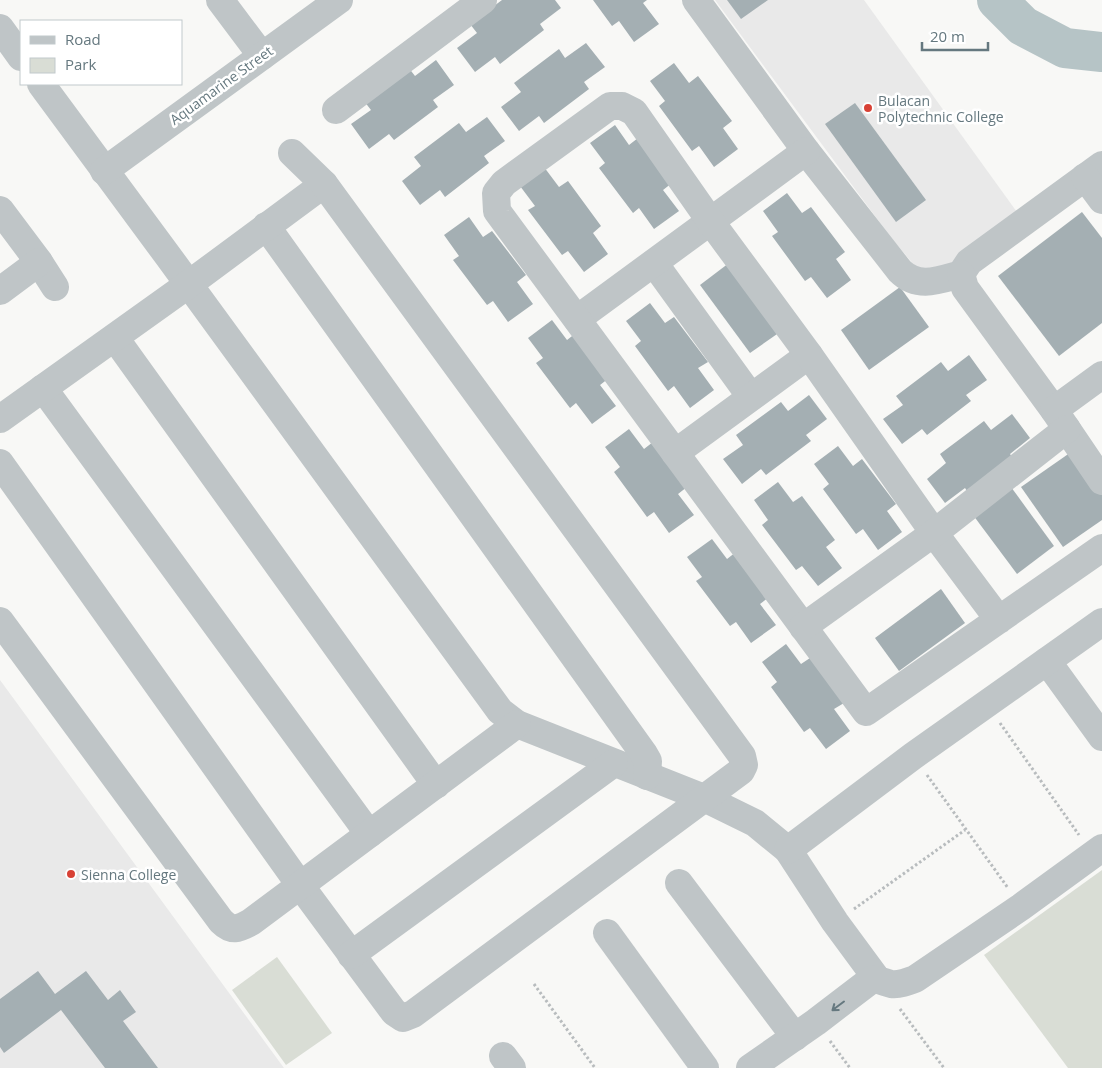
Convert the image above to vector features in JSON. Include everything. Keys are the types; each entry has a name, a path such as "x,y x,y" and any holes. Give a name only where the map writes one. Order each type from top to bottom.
{"street":[{"path":"220,0 262,56"},
{"path":"336,110 483,0"},
{"path":"696,0 806,151 906,276 922,283 961,274 969,262 1094,171 1102,200"},
{"name":"Aquamarine Street","path":"104,171 335,1"},
{"path":"0,28 20,56"},
{"path":"42,85 500,711 517,724 704,798 755,822 788,850 835,922 877,979"},
{"path":"999,620 934,533 634,112 622,106 610,106 504,183 496,193 497,211 866,712 999,620 1102,548"},
{"path":"577,319 806,151"},
{"path":"0,463 300,885 394,1012 403,1018 413,1014 741,772 744,765 742,756 324,184 292,152"},
{"path":"0,419 189,284 324,184"},
{"path":"0,210 39,262 54,287"},
{"path":"266,226 644,754 648,762 647,776"},
{"path":"0,291 39,262"},
{"path":"654,263 751,397"},
{"path":"961,274 965,288 1060,419 1102,481"},
{"path":"114,338 436,785"},
{"path":"675,453 809,355"},
{"path":"803,627 934,533 1060,419 1102,374"},
{"path":"43,388 369,834"},
{"path":"0,621 221,920 227,927 235,929 251,922 517,724"},
{"path":"788,850 913,756 1102,622"},
{"path":"1047,661 1102,738"},
{"path":"351,955 614,763"},
{"path":"750,1068 871,980 877,979 891,984 903,984 915,979 1021,907 1097,852"},
{"path":"679,883 806,1029"},
{"path":"607,933 705,1068"}],"path":[{"path":"987,705 1097,852"},
{"path":"913,756 1021,907"},
{"path":"835,922 965,830"},
{"path":"534,984 595,1068"},
{"path":"900,1009 944,1068"},
{"path":"806,1029 850,1068"}],"shaded area":[{"name":"Bulacan Polytechnic College","path":"715,0 864,0 1019,215 931,279 920,272 892,239"},
{"name":"Sienna College","path":"0,680 284,1068 0,1068"}],"green space":[{"path":"1102,870 1102,1068 1068,1068 984,955"},
{"path":"277,957 332,1033 286,1065 232,990"}],"building":[{"path":"502,0 555,0 561,8 540,24 544,30 500,64 495,57 475,72 457,48 477,33 470,24"},
{"path":"593,0 647,0 643,3 659,24 634,42 619,21 612,26"},
{"path":"727,0 768,0 741,19"},
{"path":"586,43 605,67 584,82 589,89 544,123 539,116 519,131 501,107 521,92 514,83 559,49 565,58"},
{"path":"436,60 454,85 433,100 438,107 394,140 389,134 369,149 351,124 371,110 364,101 408,67 415,76"},
{"path":"674,63 689,83 698,76 732,121 723,128 738,149 714,167 699,146 692,151 659,106 665,101 650,81"},
{"path":"855,103 926,200 896,222 825,124"},
{"path":"487,117 505,141 484,156 489,163 445,197 440,190 420,205 402,181 421,166 414,157 459,123 466,132"},
{"path":"615,125 629,145 638,138 672,183 663,190 679,211 654,229 639,208 633,213 599,168 605,163 590,143"},
{"path":"544,167 559,187 568,181 601,226 593,233 608,254 584,272 568,251 562,255 528,210 535,206 520,186"},
{"path":"787,193 802,213 811,207 845,252 836,259 851,280 827,298 811,277 805,281 772,236 778,232 763,211"},
{"path":"1082,212 1102,238 1102,323 1059,356 998,276"},
{"path":"469,217 483,237 492,231 526,275 517,282 533,304 508,322 493,301 487,305 453,260 459,256 444,235"},
{"path":"729,263 780,332 750,353 700,285"},
{"path":"900,287 929,327 869,370 841,330"},
{"path":"650,303 665,323 674,317 708,362 698,368 714,390 690,408 674,386 668,391 635,346 641,341 626,321"},
{"path":"552,320 567,340 576,333 609,378 600,385 616,406 592,424 576,403 570,408 536,363 543,358 528,338"},
{"path":"969,355 987,380 966,395 971,401 927,435 922,429 902,444 883,419 903,405 896,396 941,362 948,371"},
{"path":"809,395 827,419 806,435 811,441 766,475 761,469 742,484 723,459 743,445 736,435 781,402 788,411"},
{"path":"1012,414 1030,438 1010,454 1014,460 969,494 965,488 945,503 927,479 946,463 940,454 984,421 991,430"},
{"path":"629,429 644,449 653,442 687,487 678,494 694,515 669,533 654,512 647,517 614,472 620,467 605,447"},
{"path":"838,446 853,466 862,459 896,504 887,511 902,532 878,550 863,529 856,534 823,489 829,484 814,464"},
{"path":"1074,450 1102,491 1102,520 1063,547 1021,487"},
{"path":"778,482 793,502 802,496 835,540 826,547 842,568 818,586 802,566 796,570 762,525 768,520 754,500"},
{"path":"1011,487 1054,546 1017,574 973,515"},
{"path":"712,539 727,559 736,552 769,597 760,604 776,625 751,643 736,622 730,626 696,581 702,577 687,557"},
{"path":"941,589 965,623 899,671 875,638"},
{"path":"786,644 801,664 810,658 844,703 834,709 850,731 826,749 810,728 804,732 771,687 777,682 762,662"},
{"path":"38,971 55,994 86,971 108,1000 120,990 136,1012 123,1021 158,1068 105,1068 61,1010 4,1053 0,1047 0,999"}],"waterway":[{"path":"997,0 1023,26 1065,48 1102,52"}],"place":[{"name":"Bulacan Polytechnic College","path":"868,108"},
{"name":"Sienna College","path":"71,874"}]}
